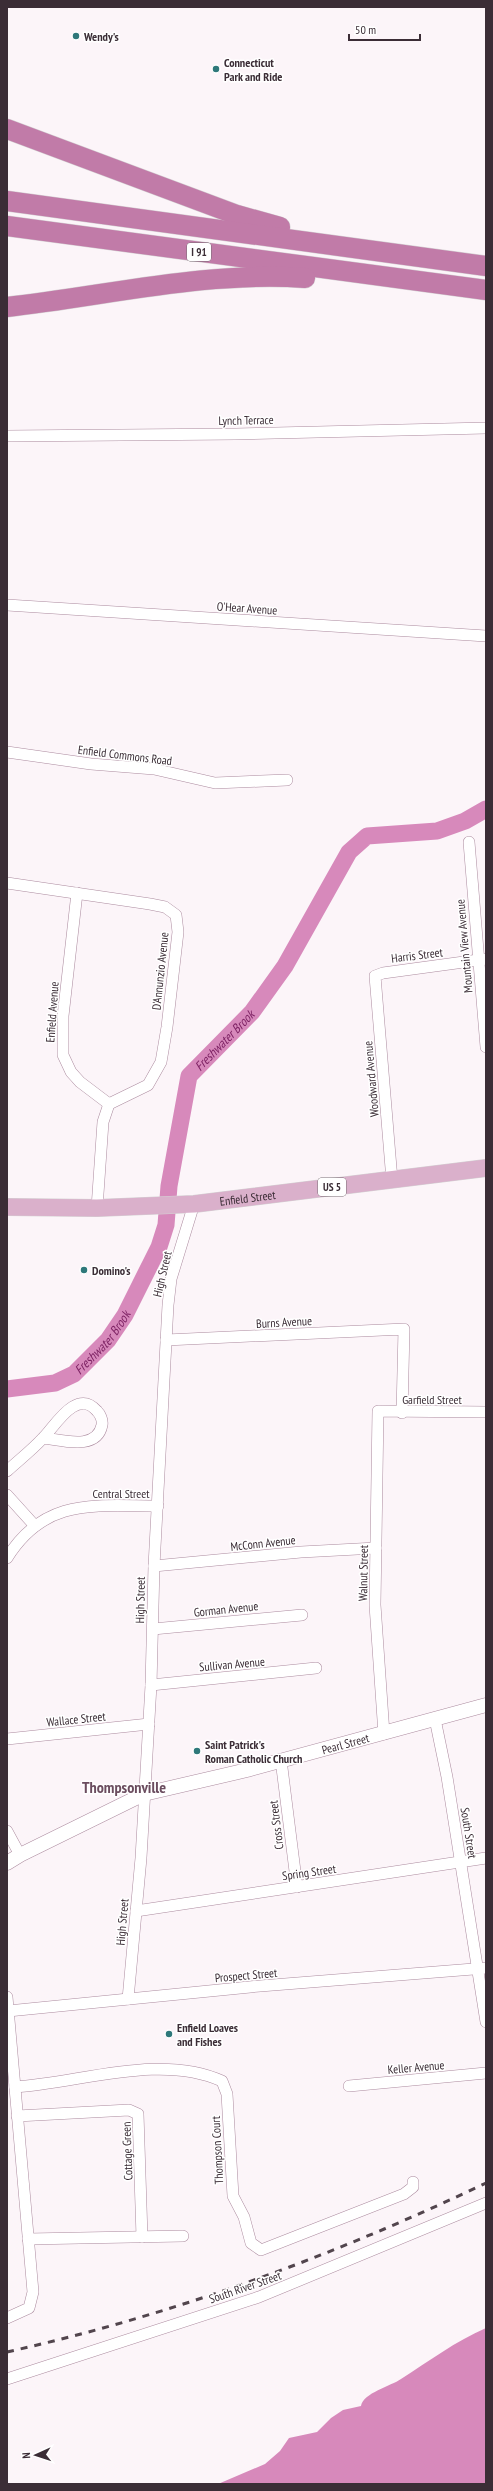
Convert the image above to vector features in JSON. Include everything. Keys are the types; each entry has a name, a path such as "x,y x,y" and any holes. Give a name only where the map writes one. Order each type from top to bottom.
{"highway":[{"path":"7,129 236,215 288,229 312,242"},
{"name":"I 91","path":"7,202 486,266"},
{"name":"I 91","path":"7,226 486,290"},
{"path":"415,256 443,250 486,254"},
{"path":"7,307 228,278 280,277 360,283 390,278"}],"main road":[{"name":"Enfield Street","path":"7,1207 97,1208 186,1205 486,1168"}],"street":[{"name":"Lynch Terrace","path":"7,436 236,434 486,428"},
{"name":"O'Hear Avenue","path":"7,605 486,636"},
{"name":"Enfield Commons Road","path":"7,752 91,764 154,769 215,783 287,780"},
{"name":"Mountain View Avenue","path":"470,842 482,959 486,1047"},
{"name":"D'Annunzio Avenue","path":"7,883 165,908 176,915 178,922 167,1027 161,1062 148,1085 109,1104"},
{"name":"Enfield Avenue","path":"77,893 63,1016 63,1055 71,1072 80,1082 109,1104"},
{"name":"Harris Street","path":"375,976 383,973 482,959"},
{"name":"Woodward Avenue","path":"375,976 392,1180"},
{"path":"97,1208 103,1122 109,1104"},
{"name":"High Street","path":"128,1999 136,1911 149,1724 154,1566 166,1340 171,1279 186,1205"},
{"name":"Burns Avenue","path":"166,1340 404,1329 402,1413"},
{"path":"7,1471 44,1438 58,1418 73,1407 88,1406 96,1409 101,1417 102,1425 98,1435 91,1441 78,1442 44,1438"},
{"name":"Garfield Street","path":"378,1411 402,1413 486,1412"},
{"name":"Walnut Street","path":"378,1411 376,1635 384,1734"},
{"path":"7,1495 34,1526"},
{"name":"Central Street","path":"7,1558 34,1526 56,1513 84,1506 102,1504 158,1506"},
{"name":"McConn Avenue","path":"154,1566 301,1552 376,1548"},
{"name":"Gorman Avenue","path":"153,1629 302,1615"},
{"name":"Sullivan Avenue","path":"151,1684 316,1668"},
{"name":"Pearl Street","path":"7,1864 20,1854 144,1794 384,1734 486,1705"},
{"name":"South Street","path":"435,1719 460,1862 482,1968 486,2022"},
{"name":"Wallace Street","path":"7,1738 149,1724"},
{"name":"Cross Street","path":"281,1760 297,1887"},
{"path":"7,1831 20,1854"},
{"name":"Spring Street","path":"136,1911 486,1858"},
{"name":"Prospect Street","path":"8,2011 482,1968"},
{"path":"7,1997 32,2301 28,2309 7,2318"},
{"name":"Thompson Court","path":"15,2087 56,2083 146,2069 176,2070 222,2081 227,2094 233,2196 244,2217 251,2244 261,2250 404,2194 413,2187 413,2182"},
{"name":"Keller Avenue","path":"349,2086 486,2073"},
{"name":"Cottage Green","path":"17,2116 129,2110 138,2114 142,2237"},
{"name":"South River Street","path":"7,2379 259,2297 486,2203"},
{"path":"28,2239 183,2236"}],"shaded area":[{"path":"486,2328 486,2484 218,2484 265,2464 280,2451 289,2438 317,2432 331,2418 343,2410 361,2406 367,2397 378,2390 396,2382 453,2345"}],"waterway":[{"name":"Freshwater Brook","path":"7,1389 55,1383 74,1374 108,1340 125,1315 159,1247 166,1225 169,1186 189,1076 252,1012 285,966 349,852 367,836 437,831 465,821 486,809"}],"railway":[{"path":"7,2352 130,2320 191,2302 251,2281 370,2235 486,2183"}],"place":[{"name":"Wendy's","path":"76,36"},
{"name":"Connecticut Park and Ride","path":"216,69"},
{"name":"Domino's","path":"84,1270"},
{"name":"Saint Patrick's Roman Catholic Church","path":"197,1751"},
{"name":"Enfield Loaves and Fishes","path":"169,2034"}],"district":[{"name":"Thompsonville","path":"124,1787"}]}
